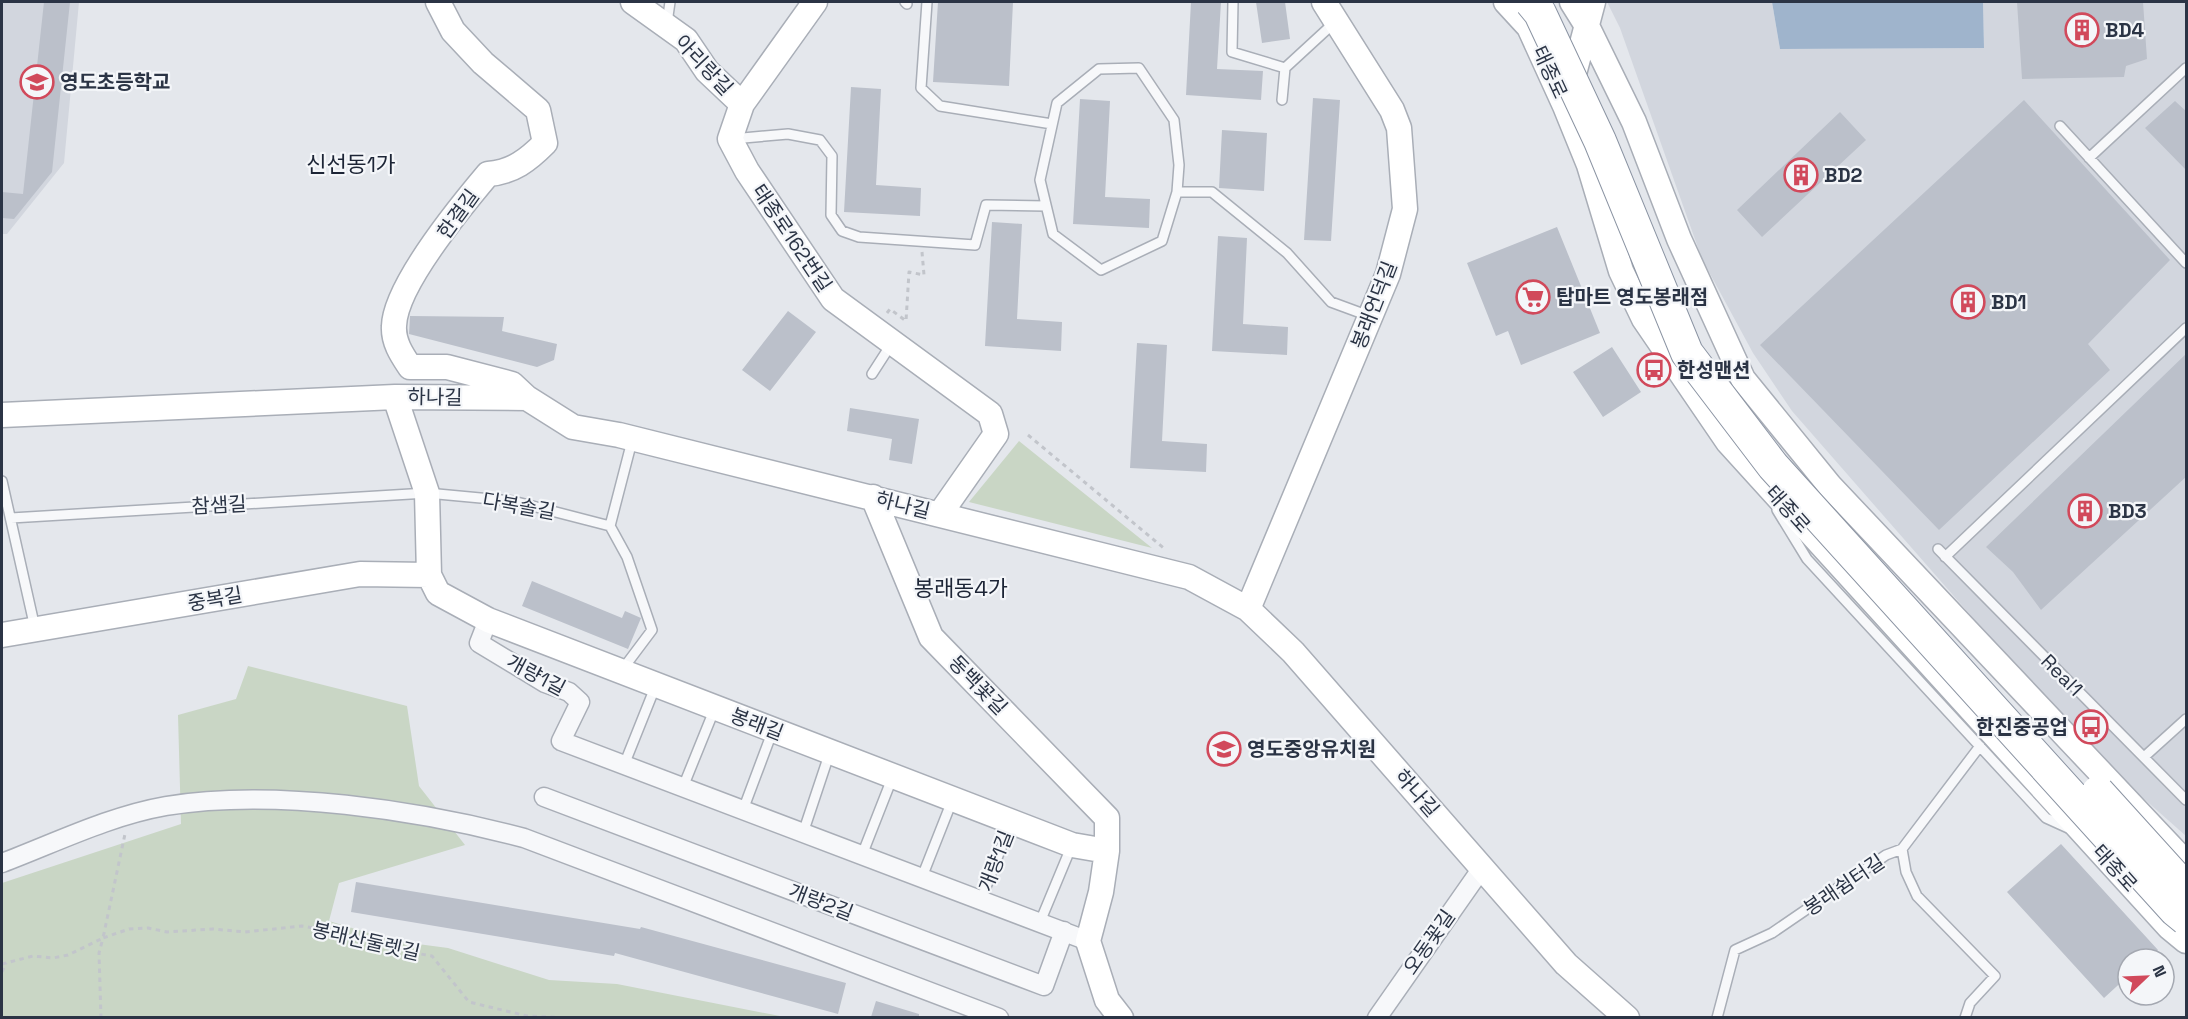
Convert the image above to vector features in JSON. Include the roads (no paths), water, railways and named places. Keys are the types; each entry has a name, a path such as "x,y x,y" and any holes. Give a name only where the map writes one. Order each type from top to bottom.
{"highway":[{"path":"1531,2 1540,13 1596,131 1687,353 1773,466 2175,910 2187,919"},
{"path":"1550,2 1572,38 1618,130 1663,246 1709,351 1821,491 2187,889"}],"main road":[{"name":"한결길","path":"438,2 453,31 483,63 538,110 545,143 527,160 506,172 488,174 464,203 400,297 394,326 398,350 410,368 447,367 512,384 527,398"},
{"name":"아리랑길","path":"633,2 686,40 707,71 742,104"},
{"path":"730,139 742,104 815,2"},
{"name":"태종로","path":"1506,2 1529,27 1565,106 1589,165 1621,271 1644,319 1728,442 2169,927 2187,941"},
{"path":"1572,2 1587,26 1634,122 1679,239 1743,379 1830,486 2187,863"},
{"path":"1565,106 1593,2"},
{"name":"봉래언덕길","path":"1248,609 1388,274 1405,209 1398,128 1376,84 1330,12"},
{"name":"태종로162번길","path":"730,139 747,171 833,299 990,414 996,434 940,514"},
{"name":"하나길","path":"2,415 395,397 527,398 573,427 633,438 1189,576 1248,609 1293,652 1566,964 1627,1017"},
{"path":"395,397 427,493 429,575"},
{"name":"동백꽃길","path":"873,497 932,637 1107,818 1107,851"},
{"name":"중복길","path":"2,635 360,574 429,575"},
{"name":"봉래길","path":"429,575 438,593 488,620 1072,845 1107,851"},
{"path":"1107,851 1101,892 1088,940 1107,1000 1121,1017"}],"street":[{"name":"개량1길","path":"488,620 479,643 545,683 569,692 580,702 561,741 1088,940"},
{"name":"개량2길","path":"544,797 1044,986 1064,931"},
{"path":"2,862 124,817 165,806 231,799 378,809 484,827 588,860 999,1017"},
{"name":"오동꽃길","path":"1377,1017 1482,868"}],"lane":[{"name":"아리랑길","path":"667,26 670,2"},
{"path":"927,2 921,88 940,106 1052,124"},
{"path":"1233,2 1232,52 1284,68"},
{"path":"1282,100 1284,68 1330,12"},
{"path":"1140,68 1174,120 1179,165 1177,192 1162,241 1101,270 1053,234 1040,180 1052,124 1057,103 1099,69 1140,68"},
{"path":"2089,158 2187,68"},
{"path":"2060,126 2187,263"},
{"path":"730,139 788,134 820,140 832,156 831,215 842,231 859,237 975,245 986,205 1046,206"},
{"path":"1177,192 1212,192 1287,253 1331,302 1371,317"},
{"path":"1946,557 2187,328"},
{"path":"872,374 892,343"},
{"path":"621,671 652,630 627,557 617,543 610,526 633,438"},
{"path":"1754,472 1807,560 2046,818 2088,838"},
{"path":"2,481 19,567 35,629"},
{"name":"참샘길","path":"11,518 427,493"},
{"name":"다복솔길","path":"427,493 513,501 610,526"},
{"name":"Real1","path":"1938,549 2187,800"},
{"path":"624,765 656,685"},
{"path":"682,787 715,708"},
{"path":"2144,758 2187,719"},
{"path":"743,810 773,730"},
{"name":"봉래쉼터길","path":"1717,1017 1735,950 1773,933 1886,855 1902,849 1980,746"},
{"path":"803,832 830,752"},
{"path":"862,855 892,776"},
{"path":"921,878 952,799"},
{"name":"개량1길","path":"981,900 1011,822"},
{"path":"1040,922 1072,845"},
{"path":"1902,849 1906,872 1917,896 1995,976 1970,1003 1965,1017"}],"water":[{"path":"1772,2 1983,2 1984,48 1780,49"}],"place":[{"name":"BD4","path":"2082,30"},
{"name":"영도초등학교","path":"37,82"},
{"name":"BD2","path":"1801,175"},
{"name":"탑마트 영도봉래점","path":"1533,297"},
{"name":"BD1","path":"1968,302"},
{"name":"한성맨션","path":"1654,370"},
{"name":"BD3","path":"2085,511"},
{"name":"한진중공업","path":"2091,727"},
{"name":"영도중앙유치원","path":"1224,749"}],"district":[{"name":"신선동1가","path":"351,164"},
{"name":"봉래동4가","path":"961,588"}]}
